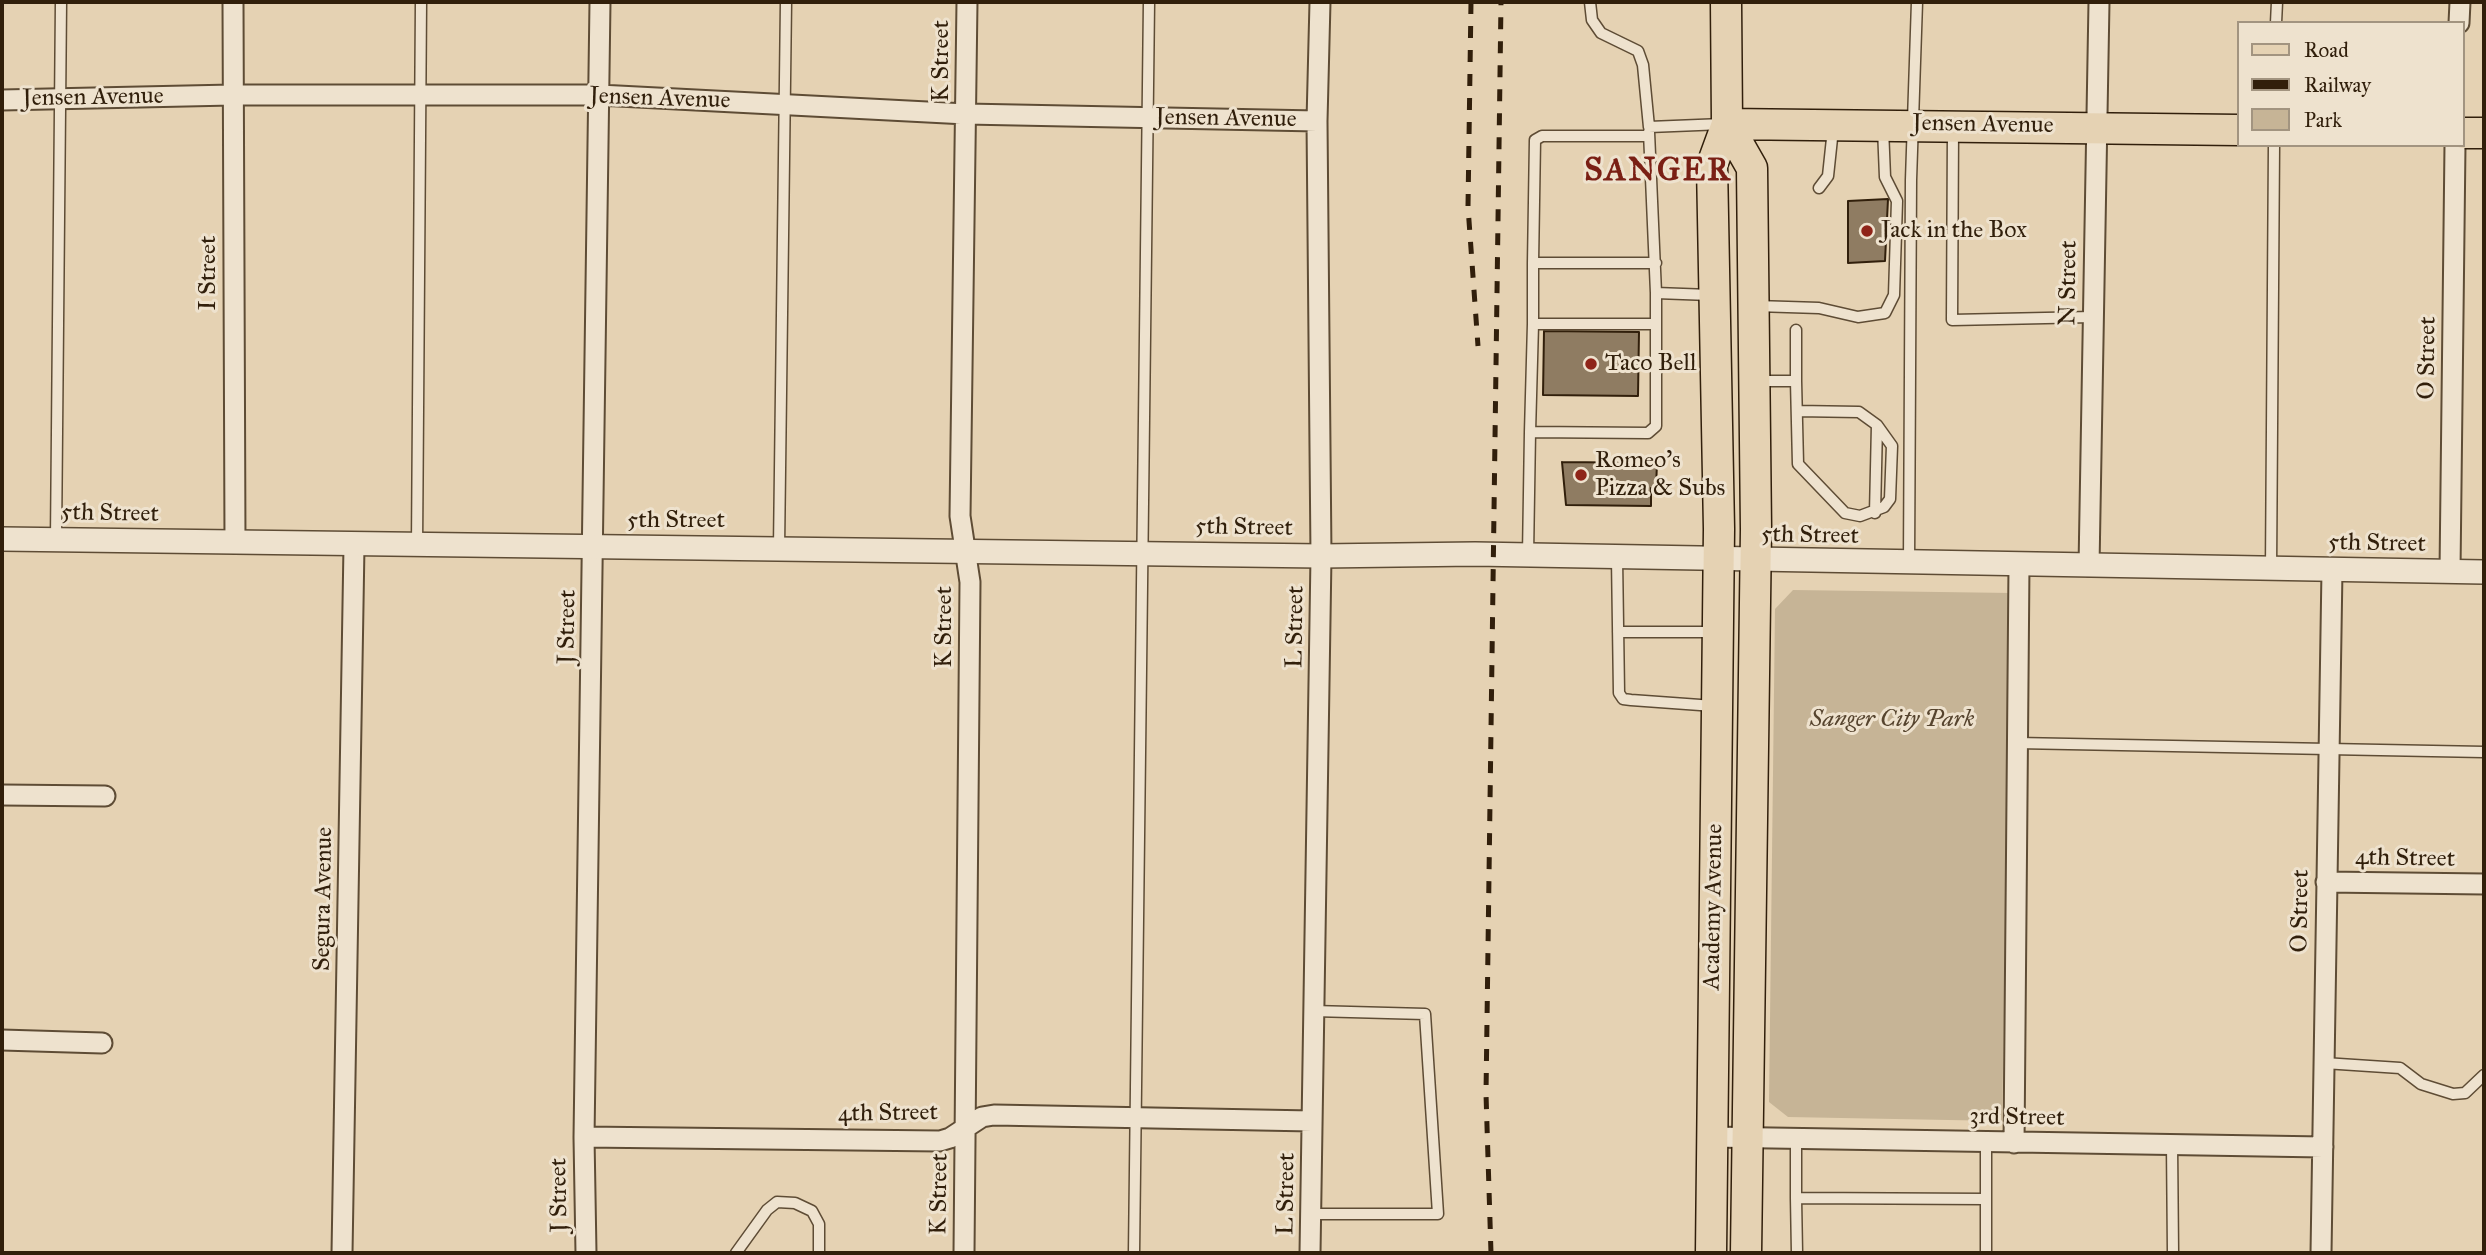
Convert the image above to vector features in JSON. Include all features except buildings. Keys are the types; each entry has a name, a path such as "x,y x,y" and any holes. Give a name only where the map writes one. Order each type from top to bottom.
{"main road":[{"path":"1726,2 1727,124"},
{"name":"Jensen Avenue","path":"1727,124 1834,123 2238,130"},
{"name":"Academy Avenue","path":"1711,1253 1719,560 1712,295 1712,165 1727,124"},
{"name":"Academy Avenue","path":"1727,124 1752,168 1756,561 1746,1253"},
{"path":"2465,133 2484,133"},
{"path":"1717,765 1729,773 1733,781 1734,839 1752,878"}],"street":[{"name":"I Street","path":"233,2 235,543"},
{"name":"J Street","path":"586,1253 583,1137 594,547 600,2"},
{"name":"K Street","path":"964,1253 970,582 960,516 967,2"},
{"name":"L Street","path":"1310,1253 1321,556 1317,121 1320,2"},
{"name":"N Street","path":"2088,566 2099,2"},
{"path":"2459,21 2460,2"},
{"name":"Jensen Avenue","path":"2,100 232,95 599,95 966,114 1317,121"},
{"name":"O Street","path":"2450,571 2455,147"},
{"name":"5th Street","path":"2,539 417,546 1617,557 2484,572"},
{"name":"Segura Avenue","path":"342,1253 354,545"},
{"path":"2014,1143 2019,565"},
{"name":"O Street","path":"2321,1253 2327,749 2332,570"},
{"path":"2,795 105,796"},
{"name":"4th Street","path":"2326,882 2484,884"},
{"path":"2,1040 102,1043"},
{"name":"4th Street","path":"583,1137 940,1141 950,1138 965,1126 994,1115 1312,1121"},
{"name":"3rd Street","path":"1711,1137 2323,1147"}],"lane":[{"path":"56,540 61,2"},
{"path":"417,546 421,2"},
{"path":"779,548 786,2"},
{"path":"1134,1253 1140,552 1150,117 1149,2"},
{"path":"1530,432 1648,433 1656,426 1656,263 1643,65 1638,51 1601,33 1592,20 1590,2"},
{"path":"1909,564 1911,180 1915,124 1917,2"},
{"path":"2276,21 2277,2"},
{"path":"1819,188 1828,176 1834,123"},
{"path":"1528,556 1535,140 1542,136 1727,124"},
{"path":"1752,306 1819,308 1858,317 1885,313 1894,295 1897,201 1885,177 1883,124"},
{"path":"1953,125 1952,320 2092,317"},
{"path":"2271,569 2274,147"},
{"path":"1533,263 1656,263"},
{"path":"1656,293 1712,295"},
{"path":"1533,324 1656,324"},
{"path":"1796,330 1796,382 1798,464 1845,513 1860,516 1875,513 1891,499 1892,446 1877,425 1859,412 1797,411"},
{"path":"1753,381 1796,382"},
{"path":"1875,513 1877,425"},
{"path":"1617,557 1619,693 1623,699 1718,707"},
{"path":"1618,632 1718,632"},
{"path":"2017,743 2484,752"},
{"path":"1311,1214 1438,1214 1425,1014 1313,1011"},
{"path":"2324,1063 2400,1068 2421,1084 2453,1094 2465,1093 2484,1075"},
{"path":"1796,1139 1797,1253"},
{"path":"1986,1143 1986,1253"},
{"path":"2172,1144 2173,1253"},
{"path":"1796,1198 1986,1199"},
{"path":"736,1253 767,1210 777,1202 795,1203 812,1211 819,1224 819,1253"}],"green space":[{"name":"Sanger City Park","path":"1793,590 2012,593 2002,1121 1788,1117 1769,1102 1775,609"}],"railway":[{"path":"1471,2 1468,207 1478,346"},
{"path":"1491,1253 1486,1094 1501,2"}],"place":[{"name":"Jack in the Box","path":"1867,231"},
{"name":"Taco Bell","path":"1591,364"},
{"name":"Romeo's Pizza & Subs","path":"1581,475"}],"district":[{"name":"SANGER","path":"1658,172"}]}
